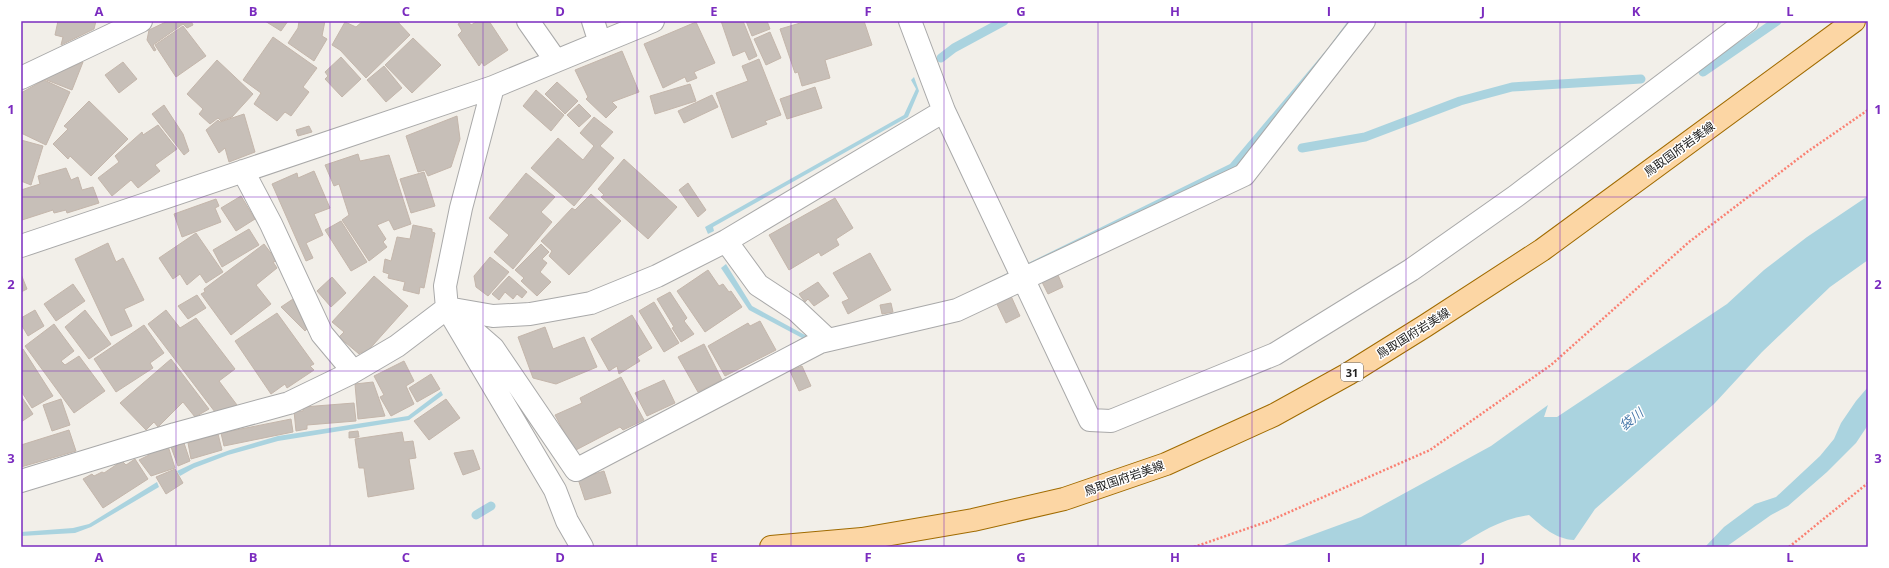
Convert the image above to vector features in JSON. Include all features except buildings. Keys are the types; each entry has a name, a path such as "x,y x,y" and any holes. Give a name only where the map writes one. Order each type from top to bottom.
{"main road":[{"name":"鳥取国府岩美線","path":"771,547 862,539 974,520 1064,499 1166,464 1274,415 1361,366 1542,250 1854,21"}],"street":[{"path":"21,78 141,21"},
{"path":"528,21 556,61"},
{"path":"593,21 600,43"},
{"path":"21,246 493,87 653,21"},
{"path":"910,21 944,110 1090,420 1111,421 1275,354 1411,270 1516,196 1747,21"},
{"path":"447,308 493,348 576,470 820,342 957,310 1244,175 1364,21"},
{"path":"493,87 458,223 445,286 447,308 555,490 566,521 582,547"},
{"path":"21,481 175,434 290,402 354,371 397,346 447,308 493,316 530,314 591,304 657,276 726,241 944,110"},
{"path":"242,171 274,230 322,334 354,371"},
{"path":"726,241 758,285 796,310 828,340"}],"path":[{"path":"1194,547 1269,521 1430,450 1551,364 1689,242 1807,152 1868,110"},
{"path":"1789,547 1868,483"}],"water":[{"path":"1348,21 1358,21 1233,173 955,299 1230,164 1328,48"},
{"path":"914,77 919,91 908,117 713,227 714,231 708,234 705,227 904,115 916,89 911,80"},
{"name":"袋川","path":"1868,196 1868,260 1830,287 1762,352 1714,404 1595,509 1574,540 1555,535 1529,515 1500,523 1483,531 1457,547 1279,547 1361,517 1491,446 1548,405 1544,417 1557,417 1727,304 1764,270 1807,237"},
{"path":"726,264 752,306 805,335 811,335 749,368 802,338 749,310 721,268"},
{"path":"1868,387 1868,425 1856,443 1827,472 1788,506 1771,515 1726,547 1705,547 1724,527 1755,504 1776,497 1820,456 1834,439 1841,423 1856,401"},
{"path":"441,391 443,395 409,420 278,441 228,455 194,468 180,476 177,471 230,450 278,436 408,416"},
{"path":"157,482 159,487 91,527 75,533 21,536 21,532 73,528 89,524"}],"waterway":[{"path":"941,58 954,48 1004,21"},
{"path":"1703,72 1777,21"},
{"path":"1302,148 1365,137 1460,101 1512,87 1641,79"},
{"path":"476,515 491,506"}]}
